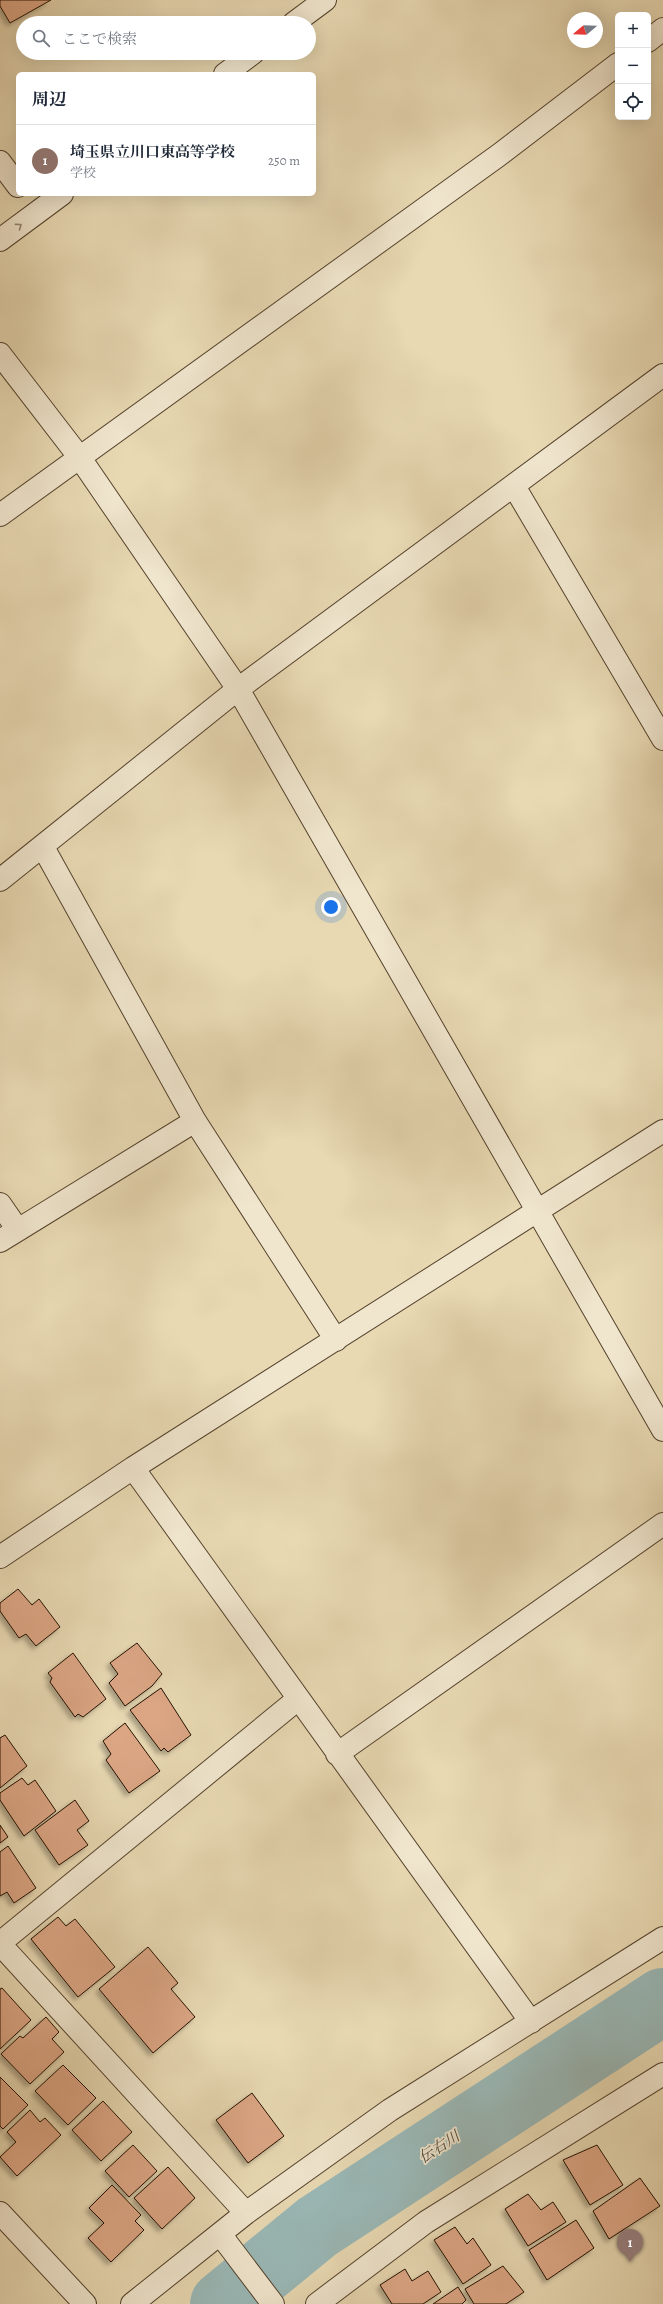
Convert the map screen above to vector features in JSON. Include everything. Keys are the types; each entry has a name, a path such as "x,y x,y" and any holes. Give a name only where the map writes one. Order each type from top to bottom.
{"street":[{"path":"303,16 325,0"},
{"path":"651,38 663,29"},
{"path":"228,72 244,60"},
{"path":"0,515 499,156 615,66"},
{"path":"0,162 16,183"},
{"path":"25,196 37,212"},
{"path":"0,240 59,196"},
{"path":"0,354 80,458 238,689 663,1430"},
{"path":"0,880 238,689 663,375"},
{"path":"514,486 660,726"},
{"path":"43,847 195,1121 336,1340"},
{"path":"0,1241 195,1121"},
{"path":"0,1557 132,1468 336,1340 663,1131"},
{"path":"0,1204 18,1230"},
{"path":"132,1468 531,2022"},
{"path":"337,1754 663,1524"},
{"path":"246,2213 0,1943 298,1699"},
{"path":"132,2304 246,2213 390,2110 663,1938"},
{"path":"318,2304 426,2222 663,2074"},
{"path":"0,2213 85,2304"},
{"path":"220,2234 273,2304"}],"building":[{"path":"0,0 51,0 22,16 16,16 16,20 10,23 0,6"},
{"path":"18,1589 32,1605 39,1599 60,1627 36,1646 26,1634 19,1638 0,1611 0,1603"},
{"path":"137,1643 162,1674 152,1686 125,1706 109,1683 118,1674 110,1663"},
{"path":"73,1653 106,1699 83,1717 78,1714 75,1717 50,1682 52,1678 48,1673"},
{"path":"161,1688 191,1735 168,1752 164,1748 161,1751 130,1710"},
{"path":"125,1723 160,1771 129,1793 106,1760 111,1754 103,1741"},
{"path":"5,1735 27,1766 0,1788 0,1738"},
{"path":"22,1778 28,1785 35,1780 56,1811 24,1836 0,1800 0,1793"},
{"path":"75,1800 89,1821 77,1830 88,1845 59,1865 35,1830"},
{"path":"0,1825 8,1837 0,1843"},
{"path":"8,1846 36,1888 14,1903 7,1892 0,1896 0,1852"},
{"path":"58,1917 66,1926 75,1919 115,1967 78,1997 31,1939"},
{"path":"148,1947 178,1983 171,1989 195,2017 153,2053 99,1989"},
{"path":"2,1988 31,2020 0,2049 0,1989"},
{"path":"46,2017 59,2032 52,2039 64,2052 30,2084 1,2054 20,2036 23,2038"},
{"path":"63,2065 96,2098 68,2125 35,2091"},
{"path":"0,2077 28,2105 3,2129 0,2126"},
{"path":"252,2093 284,2136 248,2163 216,2120"},
{"path":"103,2101 132,2132 101,2161 72,2130"},
{"path":"30,2110 40,2122 45,2118 61,2135 17,2176 0,2157 16,2142 7,2132"},
{"path":"133,2145 157,2171 129,2197 105,2171"},
{"path":"597,2145 623,2185 590,2205 563,2160"},
{"path":"168,2167 195,2198 162,2229 134,2198"},
{"path":"640,2178 660,2206 609,2239 593,2211"},
{"path":"112,2185 141,2215 135,2221 144,2230 111,2262 88,2238 104,2223 89,2208"},
{"path":"528,2194 541,2210 553,2202 566,2222 528,2246 505,2209"},
{"path":"576,2220 594,2248 547,2280 529,2250"},
{"path":"455,2227 467,2244 473,2238 491,2265 463,2284 434,2240"},
{"path":"503,2266 524,2292 506,2304 474,2304 465,2289"},
{"path":"405,2269 412,2281 428,2271 441,2292 423,2304 392,2304 380,2285"},
{"path":"458,2287 466,2300 462,2304 433,2304"}],"waterway":[{"name":"伝右川","path":"223,2304 317,2227 663,2001"}],"place":[{"name":"埼玉県立川口東高等学校","path":"630,2262"}]}
